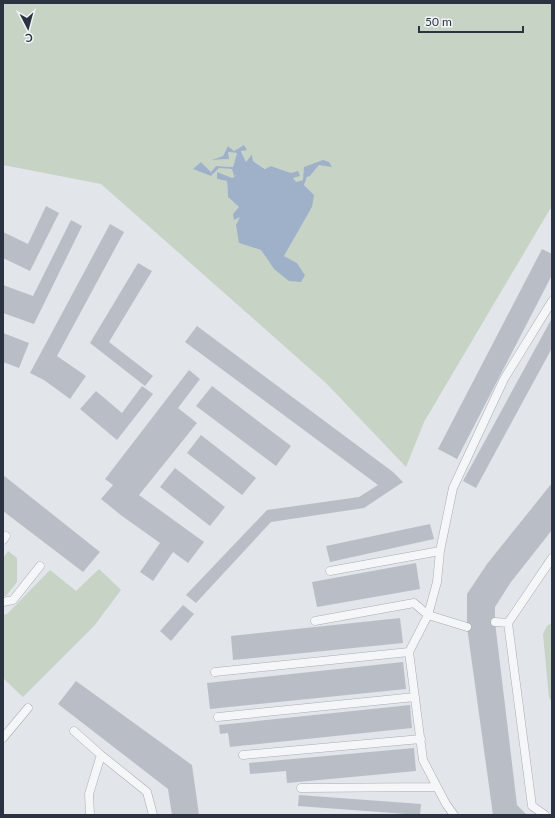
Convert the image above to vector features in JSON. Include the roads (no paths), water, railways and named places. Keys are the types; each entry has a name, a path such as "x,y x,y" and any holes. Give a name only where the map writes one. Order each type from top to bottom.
{"lane":[{"path":"454,815 446,804 423,760 409,652 428,615 437,582 440,551 453,488 504,379 552,301"},
{"path":"330,571 440,551"},
{"path":"545,815 532,806 508,623 552,558"},
{"path":"3,602 13,600 40,566"},
{"path":"315,621 414,603 428,615 467,627"},
{"path":"495,622 508,623"},
{"path":"215,672 409,652"},
{"path":"218,717 415,697"},
{"path":"3,738 28,708"},
{"path":"74,731 100,755 147,792 153,815"},
{"path":"243,755 421,739"},
{"path":"90,815 88,794 100,755"},
{"path":"301,788 437,787"}],"water":[{"path":"244,145 247,150 241,151 246,162 252,154 253,161 265,169 271,166 291,173 298,171 300,176 293,178 296,182 303,180 304,167 323,160 329,162 332,167 319,165 310,176 307,177 304,185 314,195 312,207 284,256 297,263 305,275 301,282 289,281 274,269 261,250 239,243 236,225 240,217 234,220 233,214 239,207 228,197 227,181 217,179 217,172 232,178 237,175 234,176 232,169 219,168 211,176 193,169 201,162 211,172 216,166 233,167 237,153 228,152 229,159 212,160 223,156 228,146 234,151"}]}
